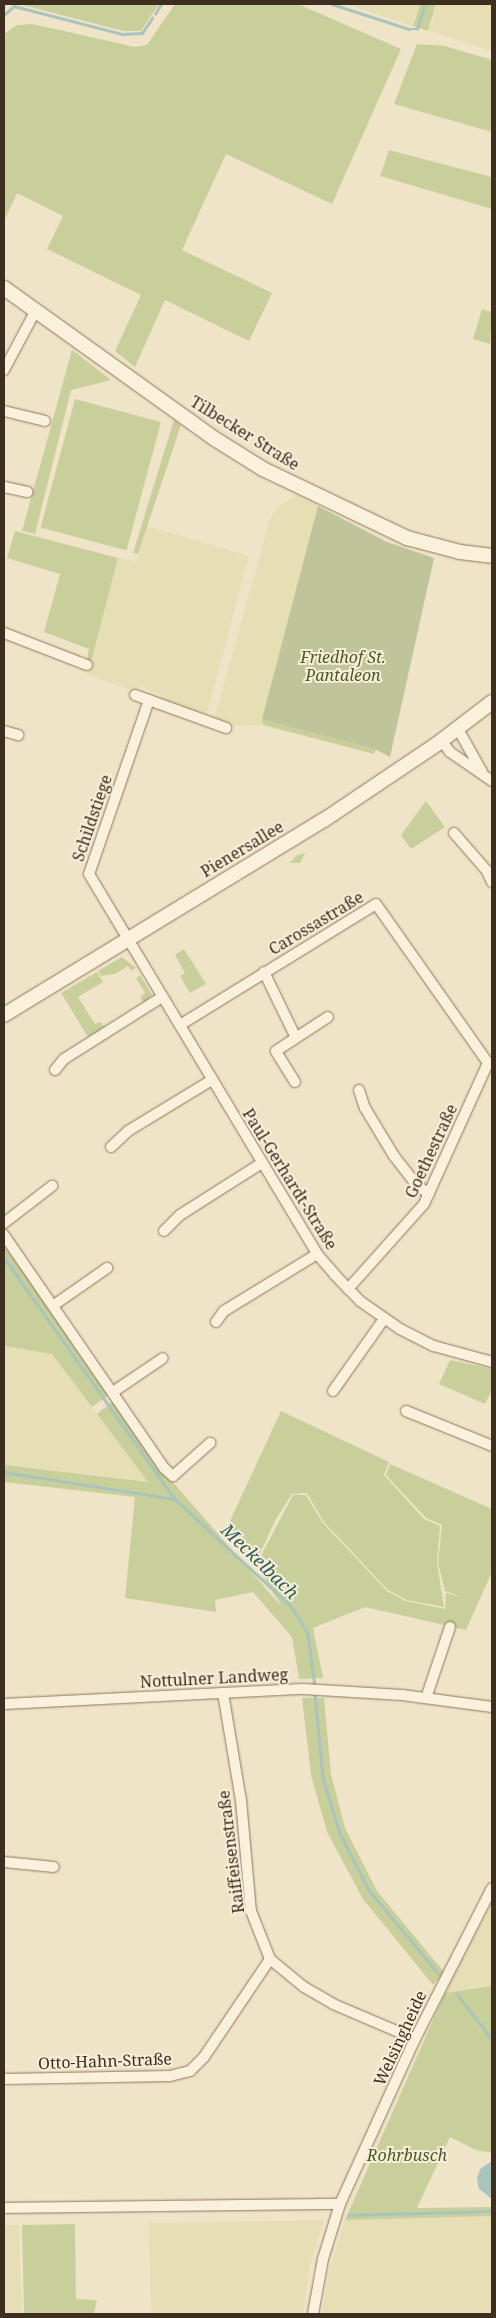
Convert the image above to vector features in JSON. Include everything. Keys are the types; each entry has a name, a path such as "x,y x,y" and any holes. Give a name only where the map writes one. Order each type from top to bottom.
{"main road":[{"name":"Tilbecker Straße","path":"4,288 215,439 264,469 407,538 460,552 492,556"},
{"name":"Pienersallee","path":"4,1014 324,820 442,741 492,702"}],"street":[{"path":"4,370 36,310"},
{"path":"4,411 45,421"},
{"path":"4,487 27,492"},
{"path":"4,633 87,665"},
{"path":"135,695 226,728"},
{"name":"Schildstiege","path":"127,940 89,874 149,700"},
{"path":"458,729 483,773"},
{"path":"4,731 18,735"},
{"path":"442,741 450,752 492,781"},
{"path":"454,833 490,868 492,882"},
{"name":"Carossastraße","path":"180,1025 376,904 490,1063"},
{"name":"Paul-Gerhardt-Straße","path":"127,940 318,1254 348,1289 384,1319 434,1346 492,1362"},
{"path":"264,972 296,1038"},
{"path":"55,1070 64,1059 162,997"},
{"path":"295,1082 276,1051 328,1017"},
{"name":"Goethestraße","path":"348,1289 413,1218 429,1194 490,1063"},
{"path":"111,1147 128,1131 212,1080"},
{"path":"358,1090 365,1108 394,1156 417,1185 429,1194"},
{"path":"164,1231 180,1215 262,1163"},
{"path":"4,1223 52,1186"},
{"path":"4,1235 114,1392 122,1409 173,1476 210,1443"},
{"path":"216,1322 224,1311 318,1254"},
{"path":"54,1305 108,1268"},
{"path":"333,1391 384,1319"},
{"path":"114,1392 163,1358"},
{"path":"406,1411 492,1446"},
{"path":"426,1698 450,1627"},
{"name":"Nottulner Landweg","path":"4,1704 323,1690 426,1698 492,1707"},
{"name":"Raiffeisenstraße","path":"223,1693 241,1800 251,1911 270,1959 304,1987 334,2004 415,2039"},
{"path":"4,1862 54,1867"},
{"name":"Welsingheide","path":"313,2314 323,2259 340,2204 415,2039 492,1888"},
{"name":"Otto-Hahn-Straße","path":"4,2079 170,2076 190,2071 204,2057 270,1959"},
{"path":"4,2208 340,2204"}],"shaded area":[{"path":"346,4 419,4 412,26"},
{"path":"437,4 492,4 492,51 429,31"},
{"path":"296,495 318,506 262,719 263,725 226,726 214,720 270,519 278,507"},
{"path":"147,526 249,556 206,717 160,701 162,695 139,686 136,692 88,675 118,557 136,562"},
{"path":"4,1346 52,1354 148,1482 4,1465"},
{"path":"492,1902 492,1986 445,1993 456,1971"},
{"path":"492,2216 492,2314 322,2314 329,2272 345,2220"},
{"path":"324,2220 310,2265 303,2314 151,2314 149,2223"},
{"path":"4,2225 19,2225 22,2314 4,2314"}],"green space":[{"path":"19,4 159,4 141,31 123,31"},
{"path":"175,4 300,5 401,49 332,204 226,154 182,250 272,293 249,341 165,300 135,367 115,351 141,295 47,249 63,216 17,193 4,221 4,34 17,25 33,24 135,47 147,45"},
{"path":"420,4 436,4 428,31 413,26"},
{"path":"417,44 445,46 492,60 492,132 394,104"},
{"path":"389,150 492,177 492,209 380,176"},
{"path":"482,309 492,312 490,344 473,339"},
{"path":"72,350 111,380 71,390 35,534 22,531"},
{"path":"75,399 161,422 127,551 41,527"},
{"path":"174,420 181,425 138,554 133,553"},
{"name":"Friedhof St. Pantaleon","path":"318,506 387,542 434,558 390,757 375,749 262,719"},
{"path":"15,531 118,558 91,662 87,660 89,649 44,632 60,574 7,558"},
{"path":"262,719 376,749 374,754 263,725"},
{"path":"426,801 445,827 411,849 401,835"},
{"path":"305,853 300,863 290,863 297,855"},
{"path":"184,949 206,984 190,993 180,976 185,973 175,955"},
{"path":"122,957 136,968 131,971 128,966 115,974 101,976 98,971"},
{"path":"97,972 103,982 78,997 95,1024 100,1022 104,1027 88,1037 61,993"},
{"path":"140,975 152,995 144,1003 140,997 145,993 136,978"},
{"path":"4,1246 113,1392 92,1407 52,1354 4,1346"},
{"path":"450,1360 492,1369 492,1390 485,1404 439,1384"},
{"path":"113,1401 157,1464 282,1607 256,1565 293,1495 306,1495 322,1522 387,1591 406,1601 445,1609 446,1593 462,1597 445,1591 438,1563 442,1525 426,1518 386,1475 390,1464 492,1509 492,1572 466,1630 365,1607 313,1628 323,1678 299,1679 292,1637 253,1592 215,1600 216,1612 125,1598 135,1497 4,1482 4,1465 148,1482 97,1414"},
{"path":"281,1411 389,1462 384,1475 424,1519 440,1526 437,1563 444,1607 407,1600 388,1590 323,1521 307,1493 292,1494 276,1519 255,1564 223,1536"},
{"path":"302,1698 324,1698 331,1774 345,1828 377,1891 444,1972 433,1985 363,1899 327,1832 311,1775"},
{"name":"Rohrbusch","path":"492,1986 492,2153 476,2150 450,2137 417,2208 492,2207 492,2216 345,2220 445,1993"},
{"path":"75,2224 76,2299 97,2300 94,2314 24,2314 22,2225"}],"water":[{"path":"492,2161 492,2199 479,2189 477,2179 480,2169"}],"waterway":[{"path":"155,14 161,4"},
{"path":"332,4 409,29 417,29 425,4"},
{"path":"4,15 14,6 122,34 142,33 152,18"},
{"name":"Meckelbach","path":"4,1257 175,1499 291,1606 308,1633 315,1687"},
{"path":"4,1472 175,1499"},
{"name":"Meckelbach","path":"315,1693 323,1778 340,1833 369,1890 438,1973"},
{"name":"Meckelbach","path":"457,1994 492,2039"},
{"path":"348,2215 492,2211"}]}
